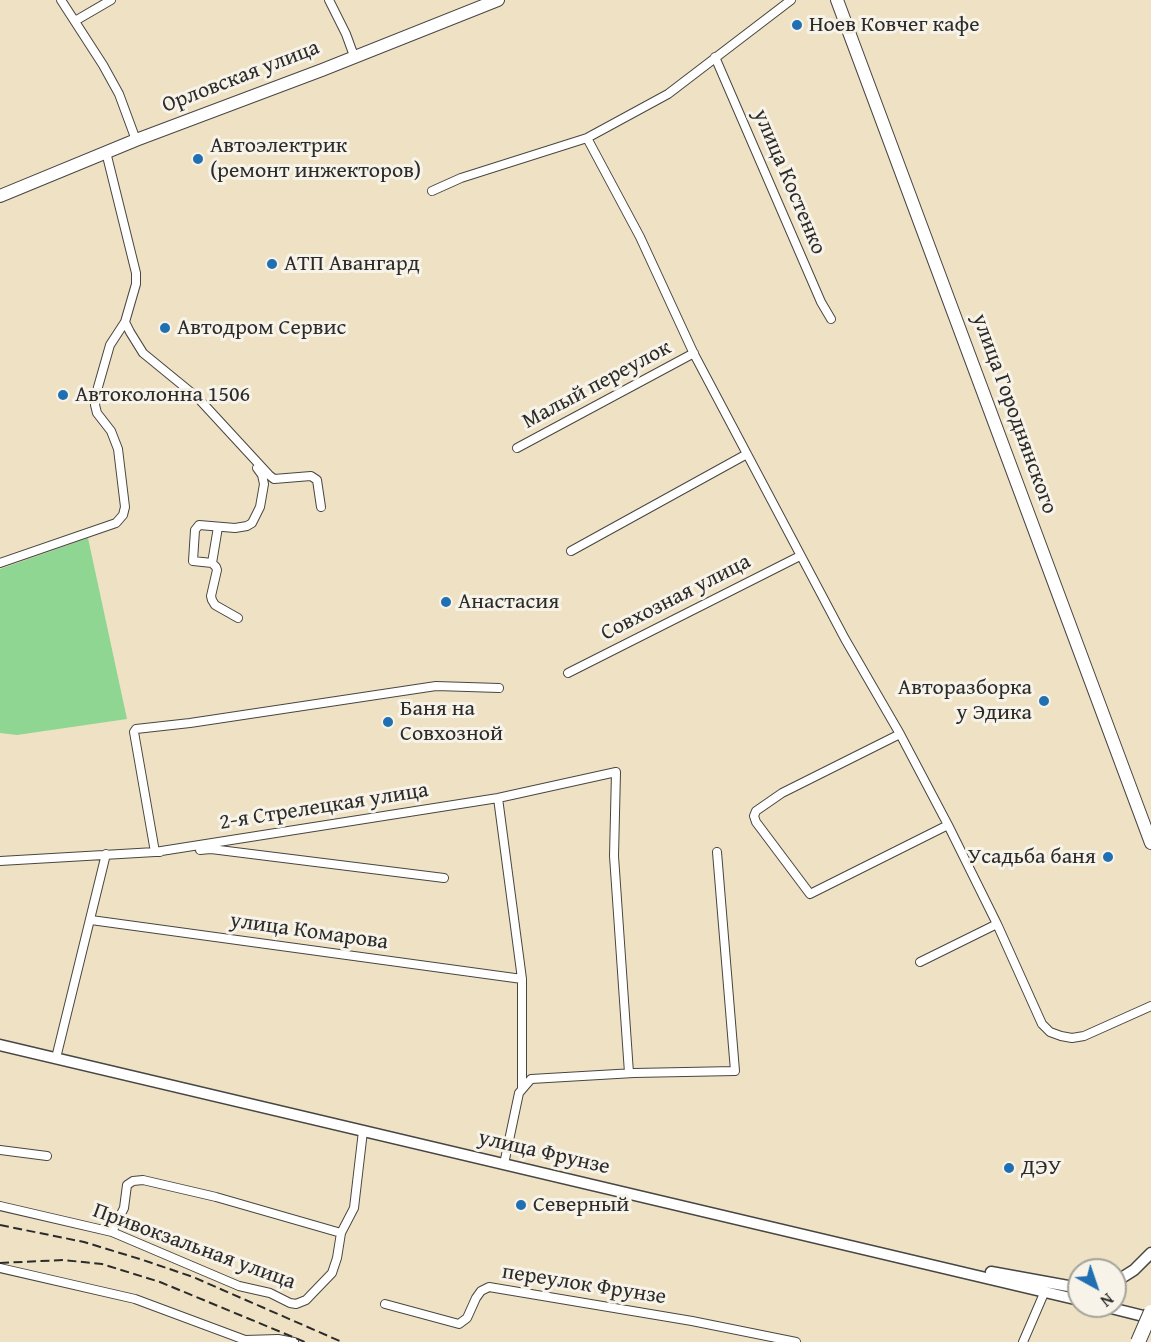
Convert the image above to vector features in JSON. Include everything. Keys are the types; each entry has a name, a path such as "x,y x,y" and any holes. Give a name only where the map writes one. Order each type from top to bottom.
{"highway":[{"path":"1138,1342 1151,1312"}],"main road":[{"name":"улица Городнянского","path":"837,0 1151,843"},
{"name":"Орловская улица","path":"0,196 93,157 110,154 136,140 490,1"}],"street":[{"path":"61,0 119,94 136,140"},
{"path":"75,21 111,0"},
{"path":"329,0 354,56"},
{"path":"432,191 462,178 587,138 668,94 791,0"},
{"name":"улица Костенко","path":"716,57 821,302 831,319"},
{"path":"587,138 640,237 694,353 800,556 900,734 948,825 997,924 1042,1024 1050,1032 1072,1038 1098,1031 1151,1005"},
{"path":"0,563 116,523 123,515 125,507 118,449 111,431 97,413 95,405 111,345 125,322 136,284 136,273 111,171 110,154"},
{"path":"93,157 103,161 111,171"},
{"path":"125,322 143,353 198,398 254,460 274,478"},
{"name":"Малый переулок","path":"517,448 694,353"},
{"path":"571,551 747,454"},
{"path":"212,563 193,561 195,530 198,525 235,528 252,523 260,507 264,484 254,460"},
{"path":"264,484 274,478 314,477 319,484 321,507"},
{"path":"218,527 212,563 217,570 211,596 215,605 238,618"},
{"name":"Совхозная улица","path":"568,673 800,556"},
{"path":"155,852 134,732 136,729 202,722 436,686 499,688"},
{"path":"900,734 782,793 756,811 754,816 756,822 810,894 948,825"},
{"name":"2-я Стрелецкая улица","path":"155,852 498,798 616,772 614,856 629,1073"},
{"path":"498,798 522,979 522,1088"},
{"name":"2-я Стрелецкая улица","path":"0,861 211,849 444,878"},
{"path":"504,1164 519,1093 528,1080 629,1073 735,1071 717,852"},
{"path":"56,1058 106,854"},
{"name":"улица Комарова","path":"91,920 522,979"},
{"path":"920,962 997,924"},
{"name":"улица Фрунзе","path":"0,1045 952,1269 999,1273 1043,1287"},
{"path":"112,1232 124,1208 127,1185 133,1180 143,1180 216,1197 341,1233 354,1208 363,1131"},
{"path":"0,1150 47,1156"},
{"name":"Привокзальная улица","path":"0,1206 112,1232 239,1286 270,1293 293,1304 306,1300 332,1274 341,1233"},
{"path":"1127,1274 1151,1253"},
{"path":"0,1268 135,1299 245,1341 278,1339 294,1342"},
{"name":"переулок Фрунзе","path":"385,1304 459,1324 467,1318 481,1291 489,1287 692,1321 796,1342"},
{"path":"1043,1287 1067,1288"},
{"path":"1043,1287 1067,1296"},
{"path":"1023,1342 1043,1287"},
{"path":"1127,1312 1151,1318"}],"green space":[{"path":"88,538 127,719 17,735 0,733 0,569"}],"railway":[{"path":"0,1225 84,1242 193,1277 342,1342"},
{"path":"0,1263 63,1260 102,1264 160,1282 305,1342"}],"place":[{"name":"Ноев Ковчег кафе","path":"797,25"},
{"name":"Автоэлектрик (ремонт инжекторов)","path":"198,159"},
{"name":"АТП Авангард","path":"272,264"},
{"name":"Автодром Сервис","path":"165,328"},
{"name":"Автоколонна 1506","path":"63,395"},
{"name":"Анастасия","path":"446,602"},
{"name":"Авторазборка у Эдика","path":"1044,701"},
{"name":"Баня на Совхозной","path":"388,722"},
{"name":"Усадьба баня","path":"1108,857"},
{"name":"ДЭУ","path":"1009,1168"},
{"name":"Северный","path":"521,1205"}]}
